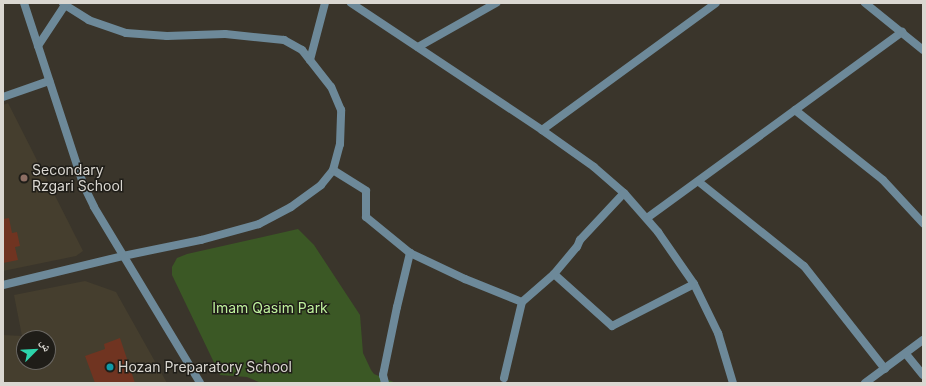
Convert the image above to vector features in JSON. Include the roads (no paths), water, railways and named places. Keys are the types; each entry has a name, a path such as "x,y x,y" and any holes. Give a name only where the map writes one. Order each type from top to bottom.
{"street":[{"path":"24,3 83,184 123,256 200,383"},
{"path":"310,60 325,3"},
{"path":"351,3 542,130 594,167 624,193 648,218 694,284 718,333 734,383"},
{"path":"418,47 496,3"},
{"path":"542,130 716,3"},
{"path":"865,3 923,50"},
{"path":"3,285 123,256 201,240 259,224 312,192 333,170 342,132 341,110 331,87 310,60 294,45 272,37 225,34 167,36 126,33 89,20 64,4 38,46"},
{"path":"648,218 902,32"},
{"path":"3,97 49,81"},
{"path":"795,110 883,180 923,223"},
{"path":"333,170 366,191 366,217 410,253 522,302"},
{"path":"699,182 804,266 885,369"},
{"path":"504,378 522,302 554,274 577,247 580,240 624,193"},
{"path":"385,383 383,375 410,253"},
{"path":"554,274 612,326 694,284"},
{"path":"865,383 923,340"},
{"path":"906,354 923,375"}],"place":[{"name":"Secondary Rzgari School","path":"24,178"},
{"name":"Hozan Preparatory School","path":"110,367"}],"park label":[{"name":"Imam Qasim Park","path":"270,308"}]}
